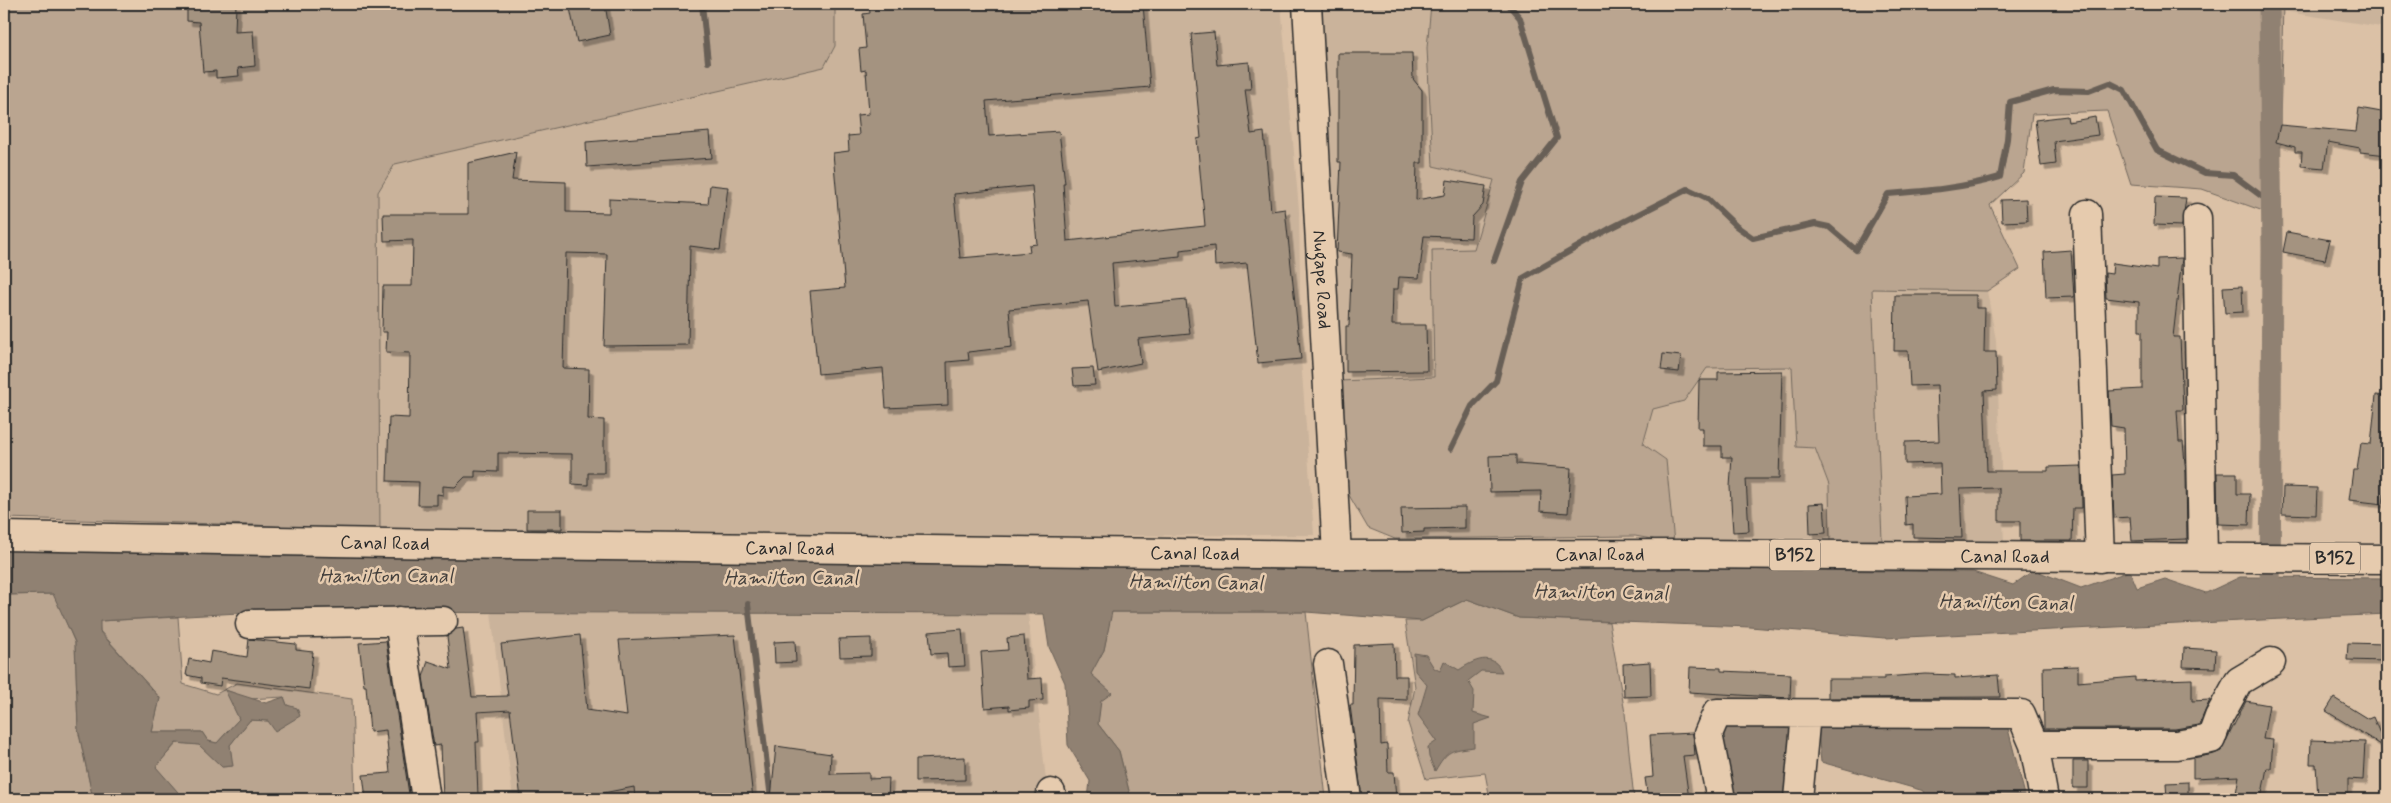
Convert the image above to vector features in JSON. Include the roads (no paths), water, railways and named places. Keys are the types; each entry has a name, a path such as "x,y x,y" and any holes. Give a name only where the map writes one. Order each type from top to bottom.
{"main road":[{"name":"Nugape Road","path":"1307,4 1337,555"},
{"path":"2087,214 2100,558"},
{"path":"2197,218 2203,557"},
{"name":"Canal Road","path":"4,536 379,544 1337,555 1700,554 2100,558 2254,556 2387,559"},
{"path":"399,621 426,799"},
{"path":"250,624 443,621"},
{"path":"2034,745 2176,744 2211,739 2219,716 2239,681 2271,662"},
{"path":"1328,664 1347,799"},
{"path":"1721,799 1708,734 1716,713 2021,714 2034,745 2044,799"},
{"path":"1798,799 1806,714"}],"water":[{"name":"Hamilton Canal","path":"4,550 1973,572 2013,585 2034,570 2081,588 2130,571 2137,588 2165,579 2206,593 2240,577 2387,578 2387,614 1885,638 1750,627 1519,618 1467,599 1422,621 1306,612 1112,612 1104,650 1091,674 1112,693 1101,701 1098,724 1119,751 1131,799 1088,799 1090,781 1068,745 1065,683 1049,647 1044,614 256,612 100,621 100,632 160,698 152,732 202,732 208,741 217,743 239,719 225,690 266,703 284,697 287,705 297,708 300,716 275,731 268,721 250,720 230,745 233,766 222,767 199,745 176,743 156,767 184,799 93,799 78,729 75,642 53,594 4,595"},
{"path":"1414,653 1426,655 1434,668 1440,671 1444,661 1459,670 1483,659 1494,661 1502,672 1481,671 1468,681 1474,691 1473,713 1491,718 1474,724 1474,747 1450,752 1435,771 1429,757 1428,747 1437,741 1418,715 1427,685 1415,671"},
{"path":"2006,721 2026,799 1927,799 1924,791 1821,762 1817,722"},
{"path":"1727,722 1799,730 1787,799 1735,799 1723,741"}],"waterway":[{"path":"702,4 708,62"},
{"path":"1494,261 1522,182 1557,138 1520,18 1508,4"},
{"path":"2269,4 2272,248 2270,606"},
{"path":"1451,449 1472,406 1496,381 1523,278 1609,229 1688,189 1707,198 1736,226 1753,238 1815,224 1829,227 1856,250 1888,194 1958,186 2000,177 2007,139 2010,102 2054,90 2089,91 2110,83 2124,90 2157,150 2205,173 2233,175 2271,203"},
{"path":"748,604 771,799"}]}
